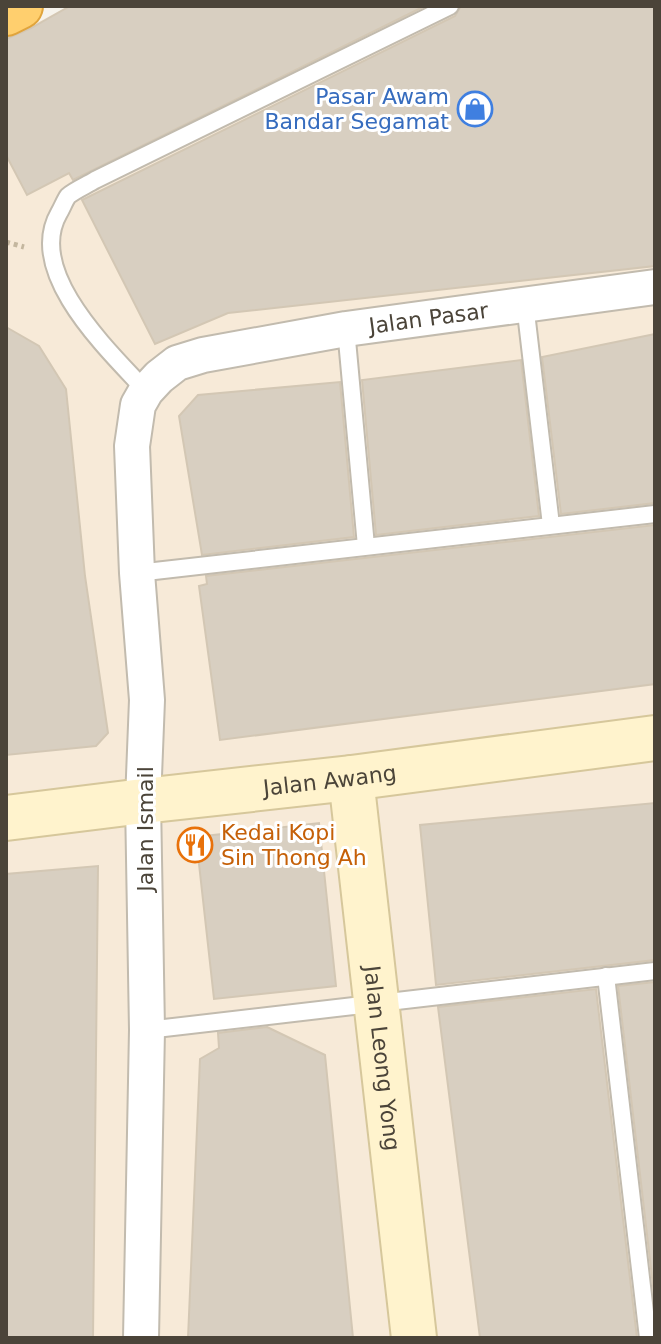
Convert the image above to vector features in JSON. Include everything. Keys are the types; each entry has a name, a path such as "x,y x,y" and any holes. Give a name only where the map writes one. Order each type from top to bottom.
{"highway":[{"path":"6,13 20,6"}],"main road":[{"name":"Jalan Awang","path":"6,818 351,778 655,738"},
{"name":"Jalan Leong Yong","path":"351,778 414,1338"}],"street":[{"name":"Jalan Pasar","path":"146,391 177,363 203,355 346,329 655,287"},
{"name":"Jalan Ismail","path":"141,1338 147,1030 143,801 147,700 137,573 132,446 138,405 146,391"}],"lane":[{"path":"146,391 90,327 61,284 50,254 51,226 69,196 95,180 450,6"},
{"path":"525,304 551,525"},
{"path":"346,329 366,546"},
{"path":"137,573 655,514"},
{"path":"147,1030 655,971"},
{"path":"606,976 648,1338"}],"shaded area":[{"path":"69,6 655,6 655,1338 6,1338 6,39"}],"building":[{"path":"70,6 425,6 73,180 69,173 27,195 6,155 6,39"},
{"name":"Pasar Awam Bandar Segamat","path":"461,6 655,6 655,266 228,313 155,344 82,200 455,16"},
{"path":"6,327 39,346 66,389 85,576 108,733 96,746 6,755"},
{"path":"655,334 655,503 561,514 542,357"},
{"path":"521,360 539,516 376,535 362,380"},
{"path":"340,382 354,537 202,555 179,416 198,395"},
{"path":"655,525 655,684 220,740 199,586 207,584 206,576"},
{"path":"655,803 655,960 436,985 420,825"},
{"path":"319,823 336,986 214,999 196,837"},
{"path":"98,866 93,1338 6,1338 6,874"},
{"path":"655,982 655,1303 618,986"},
{"path":"596,989 637,1338 480,1338 438,1007"},
{"path":"267,1027 325,1055 353,1338 188,1338 200,1059 219,1048 218,1033"}],"place":[{"name":"Pasar Awam Bandar Segamat","path":"475,109"},
{"name":"Kedai Kopi Sin Thong Ah","path":"195,845"}]}
